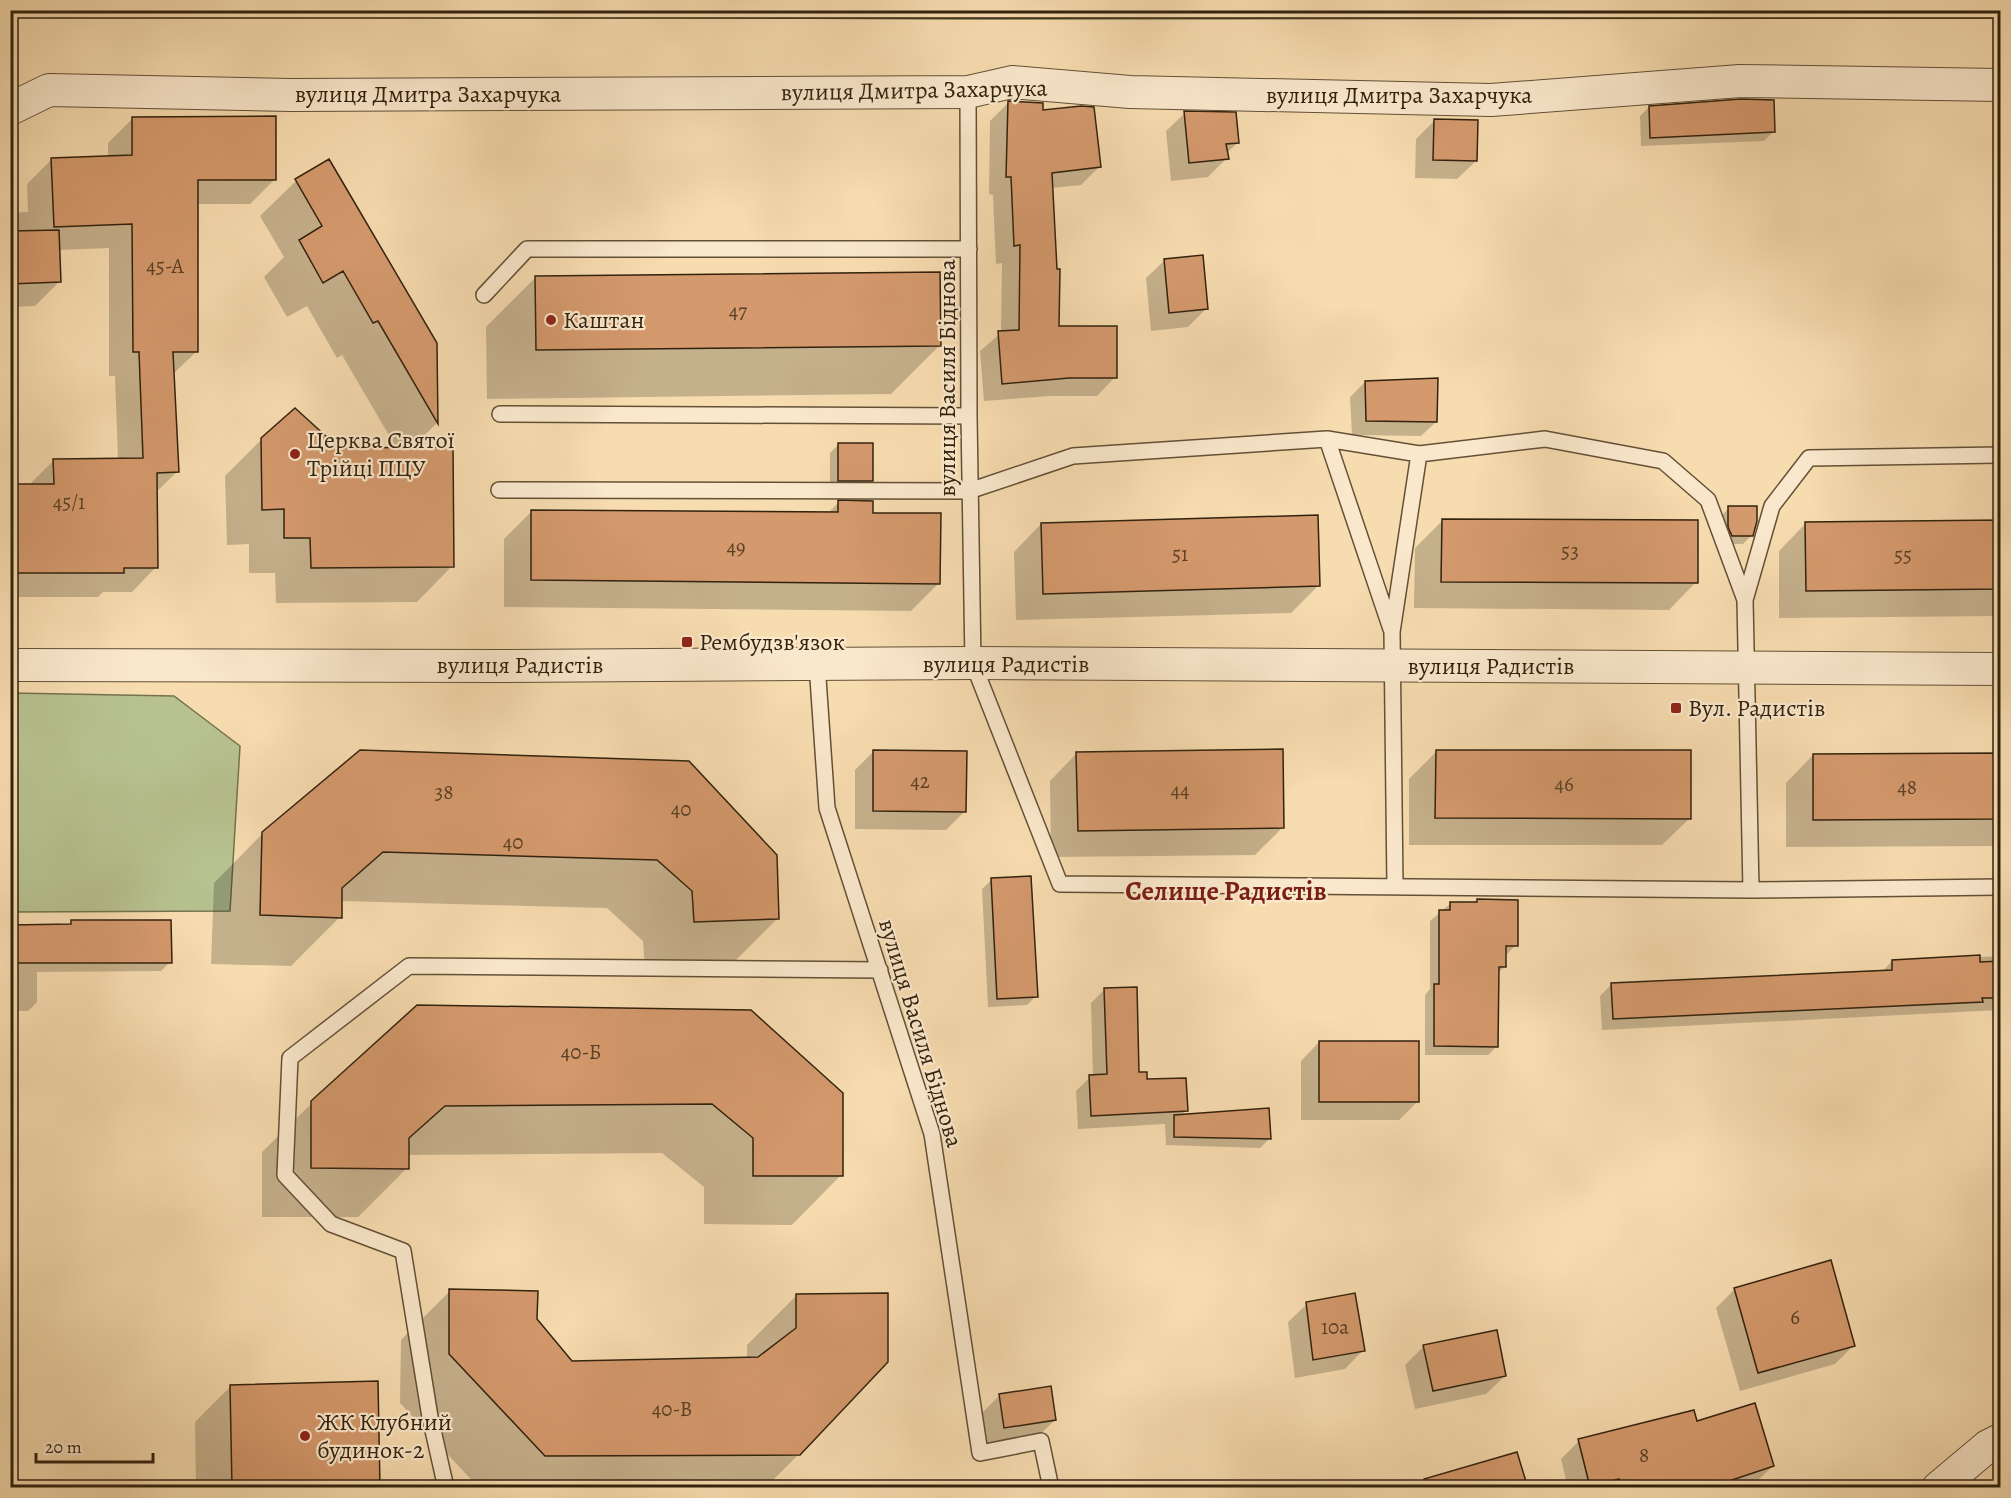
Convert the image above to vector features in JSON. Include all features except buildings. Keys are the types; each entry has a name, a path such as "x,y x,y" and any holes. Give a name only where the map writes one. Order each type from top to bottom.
{"street":[{"name":"вулиця Дмитра Захарчука","path":"10,109 49,90 291,94 968,92 1012,82 1130,92 1491,100 1740,81 2001,85"},
{"name":"вулиця Радистів","path":"10,664 973,663 2001,669"},
{"path":"1938,1488 1988,1446 2001,1440"}],"lane":[{"name":"вулиця Василя Біднова","path":"968,92 969,491 973,663"},
{"path":"484,295 527,249 969,249"},
{"path":"500,414 969,416"},
{"path":"1327,439 1392,632"},
{"path":"499,490 969,491 1073,456 1327,439 1419,454 1545,439 1663,461 1708,500 1745,600"},
{"path":"1395,887 1392,632 1419,454"},
{"path":"1751,890 1745,600 1772,506 1809,458 2001,455"},
{"path":"973,663 1060,884 1751,890 2001,887"},
{"name":"вулиця Василя Біднова","path":"818,664 827,808 932,1134 980,1453 1041,1442 1051,1488"},
{"path":"446,1488 430,1418 403,1251 331,1224 285,1175 290,1058 409,966 880,970"}],"green space":[{"path":"11,10 2000,10 2000,18 953,19 11,14"},
{"path":"11,693 174,696 240,746 230,911 11,912"}],"place":[{"name":"Каштан","path":"551,320"},
{"name":"Церква Святої Трійці ПЦУ","path":"295,454"},
{"name":"Рембудзв'язок","path":"687,642"},
{"name":"Вул. Радистів","path":"1676,708"},
{"name":"ЖК Клубний будинок-2","path":"305,1436"}],"district":[{"name":"Селище Радистів","path":"1226,891"}]}
